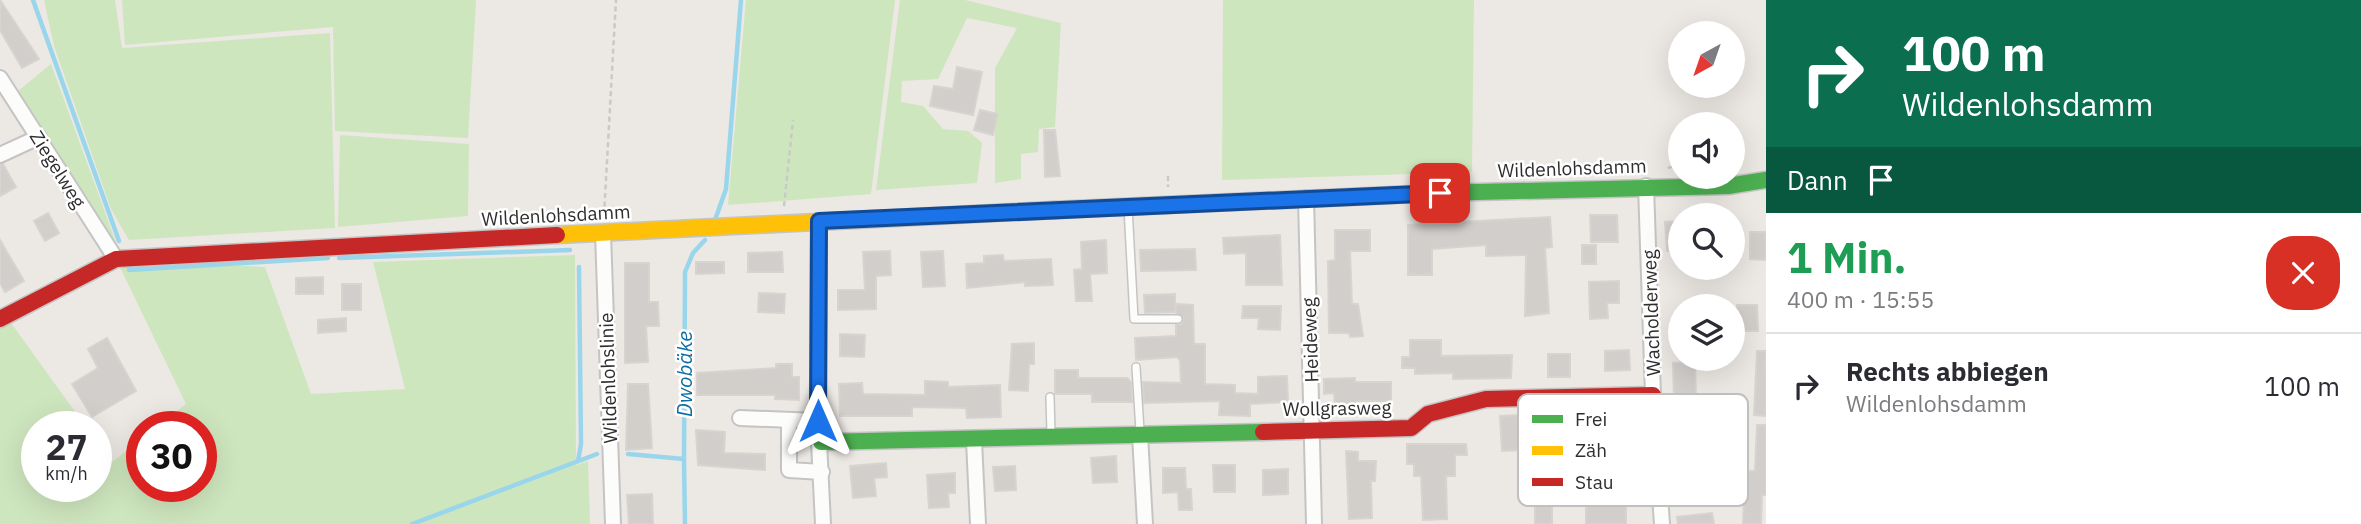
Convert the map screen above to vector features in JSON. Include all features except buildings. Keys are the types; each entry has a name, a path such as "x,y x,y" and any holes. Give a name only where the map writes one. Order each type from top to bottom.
{"street":[{"name":"Ziegelweg","path":"0,78 116,259"},
{"path":"0,155 39,138"},
{"name":"Wildenlohsdamm","path":"0,319 74,278 116,259 332,250 819,221 1306,198 1646,186 1728,186 1766,180"},
{"name":"Wacholderweg","path":"1646,186 1653,394"},
{"name":"Heideweg","path":"1306,198 1314,524"},
{"path":"819,221 818,421 823,524"},
{"name":"Wildenlohslinie","path":"603,233 613,524"},
{"name":"Wollgrasweg","path":"821,442 975,441 1411,428 1428,414 1486,398 1518,397"},
{"path":"740,418 818,421"},
{"path":"789,420 789,470 822,472"},
{"path":"1140,435 1145,524"},
{"path":"975,441 978,524"},
{"name":"Wacholderweg","path":"1661,506 1662,524"}],"lane":[{"path":"1128,207 1134,319 1178,319"},
{"path":"1136,367 1140,435"},
{"path":"1050,397 1051,438"}],"path":[{"path":"603,233 616,0"},
{"path":"782,223 793,120"}],"green space":[{"path":"44,0 115,0 122,48 330,33 335,228 129,240 111,209 54,46"},
{"path":"122,0 476,0 468,138 335,131 333,27 125,45"},
{"path":"746,0 895,0 871,194 728,205"},
{"path":"900,0 965,0 1061,23 1055,127 1039,129 1038,152 1021,154 1021,179 995,183 995,68 1017,28 967,18 938,79 902,81 901,102 923,106 943,129 968,131 982,143 977,183 876,190"},
{"path":"1223,0 1474,0 1472,172 1222,180"},
{"path":"51,64 117,245 112,246 17,92"},
{"path":"340,135 469,144 468,216 338,227"},
{"path":"575,255 576,465 588,461 590,524 0,524 0,318 6,316 74,411 21,411 21,502 112,502 112,462 126,451 126,502 217,502 217,411 177,411 186,404 116,259 265,267 311,394 405,389 373,262"}],"waterway":[{"path":"33,0 119,241"},
{"name":"Dwobäke","path":"715,220 726,189 741,0"},
{"name":"Dwobäke","path":"628,454 684,459 685,272 693,253 705,240"},
{"path":"339,258 570,250"},
{"path":"129,270 328,258"},
{"path":"578,461 581,444 579,267"},
{"name":"Dwobäke","path":"412,524 597,454"},
{"path":"684,459 685,524"}],"traffic: fast":[{"path":"1437,193 1728,186 1766,180"},
{"path":"821,442 1263,432"}],"traffic: slow":[{"path":"557,235 1053,210"}],"traffic: jam":[{"path":"1053,210 1437,193"},
{"path":"0,319 116,259 557,235"},
{"path":"1263,432 1411,428 1428,414 1486,399 1518,398"}],"route":[{"path":"818,421 819,221 1440,193"}]}
